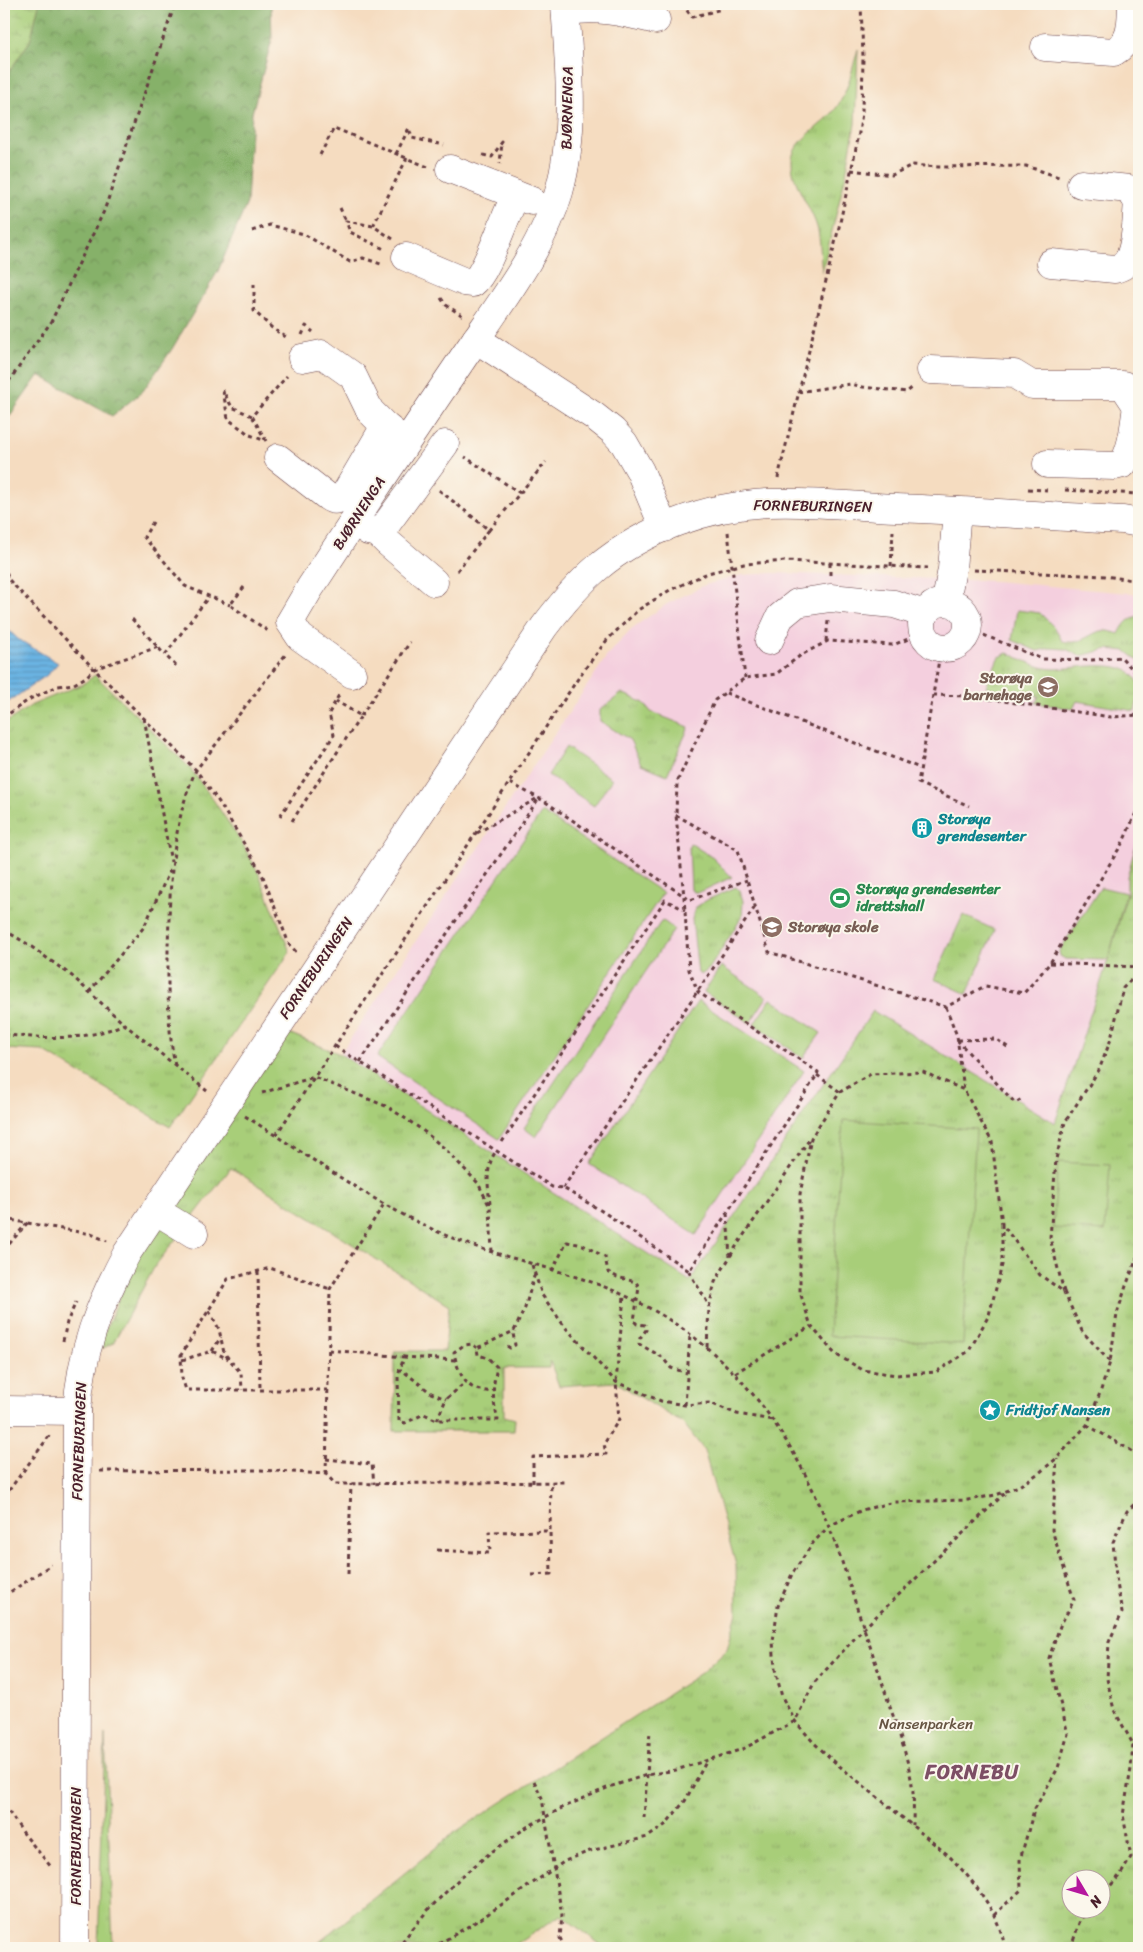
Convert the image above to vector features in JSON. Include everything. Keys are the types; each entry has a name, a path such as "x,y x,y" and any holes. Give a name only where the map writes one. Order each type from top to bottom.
{"street":[{"path":"1045,47 1114,52 1126,43 1130,34 1132,4"},
{"path":"565,8 614,10 656,20"},
{"name":"BJØRNENGA","path":"295,630 310,588 366,526 406,442 542,237 559,191 566,161 569,132 570,98 565,8"},
{"path":"450,169 553,208"},
{"path":"1051,263 1115,269 1124,265 1130,257 1139,203 1129,189 1081,184"},
{"path":"394,255 465,282 473,283 483,271 507,209 516,195"},
{"path":"480,333 614,431 624,443 640,472 664,528"},
{"path":"297,349 322,354 353,376 370,411 384,426 406,442"},
{"path":"930,370 1014,374 1032,385 1123,385 1138,406 1132,443 1123,464 1049,477"},
{"path":"272,446 328,497 333,500 339,500 345,494 384,426"},
{"path":"366,526 385,526 445,444"},
{"name":"FORNEBURINGEN","path":"75,1948 63,1880 94,1472 77,1411 83,1361 97,1316 106,1293 127,1253 544,627 570,594 598,568 627,546 664,528 700,514 732,507 768,503 957,511 1139,522"},
{"path":"934,624 952,569 957,511"},
{"path":"366,526 387,542 446,576"},
{"path":"769,641 780,617 797,603 830,598 894,604 934,624 947,648 957,645 964,639 969,629 968,619 964,610 956,604 934,624"},
{"path":"295,630 352,674"},
{"path":"155,1210 194,1234"},
{"path":"4,1410 77,1411"}],"path":[{"path":"4,388 51,322 104,211 176,4"},
{"path":"379,4 390,8 410,7 420,4 438,6 438,4"},
{"path":"682,4 692,17 722,9"},
{"path":"778,478 851,170 862,113 863,57 861,4"},
{"path":"320,154 334,128 396,154 407,158 437,171 450,169 446,145 412,138 409,128 396,154"},
{"path":"373,226 407,158"},
{"path":"851,170 892,175 912,165 938,167 1026,166 1081,184"},
{"path":"340,208 350,232 394,255"},
{"path":"346,221 373,226 395,241 394,255"},
{"path":"252,232 270,225 304,234 350,262 363,258 394,255"},
{"path":"252,416 297,349 254,311 254,284"},
{"path":"441,297 446,305 474,323 480,333"},
{"path":"798,392 851,384 907,392 930,370"},
{"path":"223,391 232,407 252,416 272,446 250,435 228,420 223,391"},
{"path":"445,444 520,493"},
{"path":"446,576 489,530 546,462"},
{"path":"422,476 489,530"},
{"path":"1022,488 1049,477"},
{"path":"769,478 788,478"},
{"path":"1061,490 1139,494"},
{"path":"153,522 144,537 186,586 230,604 276,637 295,630"},
{"path":"891,566 894,523"},
{"path":"276,1135 581,674 607,640 638,610 670,590 708,573 732,566 786,561 1105,576 1139,581"},
{"path":"4,565 10,580 94,669 196,770 245,844 262,874 289,944 297,953"},
{"path":"732,566 745,678"},
{"path":"230,604 244,587"},
{"path":"165,654 209,596"},
{"path":"132,619 176,666"},
{"path":"840,1092 818,1075 818,1072 698,992 689,970 676,814 677,782 715,700 745,678 776,674 801,655 828,640 893,645 934,624 933,695 918,783 969,806"},
{"path":"969,629 1042,659 1092,660 1120,657 1139,676"},
{"path":"175,1066 171,1045 168,991 172,866 187,788 196,770 295,630"},
{"path":"292,821 410,642"},
{"path":"4,717 30,699 58,686 74,684 86,677 94,669 158,647"},
{"path":"280,816 334,735 329,713 352,674"},
{"path":"725,692 920,768"},
{"path":"933,695 969,696 1111,717 1139,715"},
{"path":"336,701 361,716"},
{"path":"89,992 144,927 172,866 144,717"},
{"path":"510,783 539,798 690,900 747,880"},
{"path":"476,833 539,798"},
{"path":"360,1062 539,798"},
{"path":"676,814 738,850 769,952 946,1007 985,986 1024,993 1050,963 1123,842 1139,806"},
{"path":"502,1142 665,900 685,910"},
{"path":"563,1188 755,906"},
{"path":"4,930 72,976 124,1024 224,1107 276,1135 330,1172 384,1204 444,1234 492,1253 586,1281 636,1301 690,1334 735,1373 774,1420 791,1447 829,1526 903,1745 913,1794 913,1825"},
{"path":"292,962 303,945"},
{"path":"1050,963 1139,967"},
{"path":"1110,1362 1082,1331 1064,1292 1050,1238 1056,1159 1065,1122 1099,1070 1111,1039 1123,988 1139,972"},
{"path":"811,1138 800,1194 800,1292 811,1326 835,1354 863,1370 896,1375 936,1372 969,1351 989,1315 1002,1265 1002,1224 992,1142 964,1090 957,1040 946,1007"},
{"path":"4,1036 77,1038 106,1032 124,1024"},
{"path":"957,1040 996,1039 1009,1048"},
{"path":"957,1040 1015,1103 1024,1098"},
{"path":"334,1046 552,1187 563,1188 604,1213 689,1271 693,1281 705,1297 709,1308"},
{"path":"707,1347 709,1308 715,1282 840,1092 871,1074 923,1072 964,1090"},
{"path":"689,1271 818,1075"},
{"path":"261,1093 314,1077 388,1108 421,1129 444,1148 478,1183 490,1207"},
{"path":"492,1253 488,1178 492,1158 496,1151"},
{"path":"384,1204 330,1289 326,1474 335,1484 567,1482"},
{"path":"727,1213 730,1257"},
{"path":"4,1219 91,1234 107,1242"},
{"path":"4,1250 28,1222"},
{"path":"1002,1224 1040,1275 1064,1292"},
{"path":"103,1250 112,1234"},
{"path":"552,1271 567,1242 583,1245 605,1257 608,1272 617,1277 636,1282 639,1287 634,1321 637,1324 645,1325 646,1330 640,1338 639,1344 662,1357 671,1368 688,1373"},
{"path":"1005,1948 994,1915 965,1872 913,1825 837,1764 814,1743 795,1721 782,1697 775,1669 773,1640 778,1606 792,1574 813,1543 829,1526 862,1510 894,1502 968,1500 996,1495 1019,1486 1057,1458 1087,1425 1100,1393 1110,1362 1117,1314 1139,1253"},
{"path":"532,1265 542,1295 565,1326 616,1382 661,1401 685,1405 710,1403 737,1414 774,1420"},
{"path":"328,1390 186,1390 182,1378 182,1355 228,1279 270,1268 330,1289"},
{"path":"258,1271 260,1390"},
{"path":"507,1346 510,1348 515,1345 514,1331 525,1308 535,1272"},
{"path":"533,1483 533,1456 606,1454 604,1444 619,1419 616,1382 624,1296"},
{"path":"61,1350 67,1322 78,1298"},
{"path":"209,1310 219,1329 224,1353 242,1373 242,1390"},
{"path":"735,1373 811,1326"},
{"path":"477,1348 514,1331"},
{"path":"685,1405 690,1334"},
{"path":"182,1360 212,1351 221,1337"},
{"path":"404,1357 398,1370 399,1421 406,1423 424,1414 437,1420 498,1420 492,1392 497,1367 488,1358 478,1355 477,1348 472,1344 464,1345 454,1352 455,1360 466,1382 473,1388 492,1392"},
{"path":"329,1350 455,1360"},
{"path":"212,1351 231,1360"},
{"path":"398,1370 402,1370 431,1393 446,1399"},
{"path":"437,1420 446,1399 466,1382"},
{"path":"1087,1425 1139,1455"},
{"path":"4,1497 54,1430 53,1438"},
{"path":"994,1915 1021,1890 1020,1860 1034,1810 1058,1768 1068,1734 1050,1658 1060,1626 1074,1600 1052,1530 1057,1458"},
{"path":"326,1459 372,1464 374,1484"},
{"path":"94,1472 261,1470 326,1474"},
{"path":"532,1575 552,1574 550,1531 551,1482"},
{"path":"348,1574 351,1484"},
{"path":"396,1948 461,1877 490,1853 527,1827 564,1807 609,1787 647,1775 707,1762 743,1749 795,1721 814,1682 864,1628 1008,1490"},
{"path":"1110,1886 1121,1874 1131,1856 1123,1815 1131,1769 1133,1744 1114,1710 1107,1678 1109,1642 1122,1612 1113,1542 1127,1511 1139,1500"},
{"path":"437,1550 490,1553 490,1532 550,1531"},
{"path":"4,1596 51,1564 51,1574"},
{"path":"644,1818 650,1731"},
{"path":"432,1948 482,1918 565,1861 590,1851 648,1837 664,1825 685,1802 707,1762"},
{"path":"534,1781 542,1798 552,1869 562,1915 560,1938 565,1948"},
{"path":"4,1805 24,1834 63,1880"},
{"path":"52,1858 52,1868 63,1880"},
{"path":"1071,1948 1080,1920"}],"shaded area":[{"name":"Storøya skole","path":"773,573 994,581 1139,594 1139,832 1127,877 1127,893 1108,960 1055,1123 873,1011 690,1282 340,1054 607,656 631,629 667,604 705,585 742,575"}],"green space":[{"path":"4,4 39,4 30,41 4,79"},
{"path":"39,4 185,4 186,6 190,4 271,4 272,39 252,113 247,203 218,271 172,349 143,391 112,416 39,375 4,424 4,79 30,41"},
{"path":"858,49 855,124 846,174 822,272 817,227 794,177 792,160 797,146 838,105 849,82"},
{"path":"1017,610 1040,613 1055,628 1062,641 1070,642 1084,639 1101,631 1119,634 1127,622 1139,616 1139,661 1126,651 1108,649 1080,656 1066,649 1050,648 1037,651 1012,640"},
{"path":"1007,653 1048,669 1103,666 1116,667 1127,671 1135,677 1139,688 1135,711 1077,701 1073,709 1036,703 1039,696 986,687 998,658"},
{"path":"95,675 189,767 214,801 242,843 259,874 290,952 170,1127 43,1051 4,1049 4,724 32,705 83,684"},
{"path":"622,693 644,703 651,712 689,727 667,775 641,764 630,740 600,721 600,710"},
{"path":"566,747 612,779 594,806 548,775"},
{"path":"542,812 663,893 499,1139 377,1057"},
{"name":"Nansenparken","path":"1139,834 1139,1948 605,1948 561,1915 510,1948 312,1948 454,1833 701,1673 727,1649 737,1613 736,1565 704,1450 684,1424 616,1382 559,1386 550,1361 549,1368 504,1368 504,1416 515,1419 514,1431 394,1431 395,1351 445,1351 449,1305 231,1168 155,1266 113,1343 96,1352 135,1261 286,1032 340,1054 690,1281 873,1011 1055,1123 1108,960 1127,893 1127,877"},
{"path":"690,843 713,858 732,877 700,892 691,890"},
{"path":"736,887 740,891 743,901 742,917 709,969 701,975 698,973 692,919 696,907"},
{"path":"1101,887 1126,893 1108,960 1065,959 1060,956 1059,951"},
{"path":"963,915 995,930 967,994 934,979"},
{"path":"662,920 674,929 536,1137 524,1128"},
{"path":"721,966 767,997 750,1023 704,992"},
{"path":"771,999 821,1033 803,1058 754,1024"},
{"path":"698,1001 804,1071 696,1235 589,1164"},
{"path":"843,1120 976,1129 963,1344 829,1336"},
{"path":"1058,1162 1110,1165 1105,1231 1053,1228"},
{"path":"105,1734 113,1948 98,1948"}],"water":[{"path":"4,626 18,639 58,663 47,675 4,705"}],"place":[{"name":"Storøya barnehage","path":"1048,687"},
{"name":"Storøya grendesenter","path":"922,828"},
{"name":"Storøya grendesenter idrettshall","path":"840,898"},
{"name":"Storøya skole","path":"772,927"},
{"name":"Fridtjof Nansen","path":"990,1410"}],"district":[{"name":"FORNEBU","path":"972,1772"}]}
